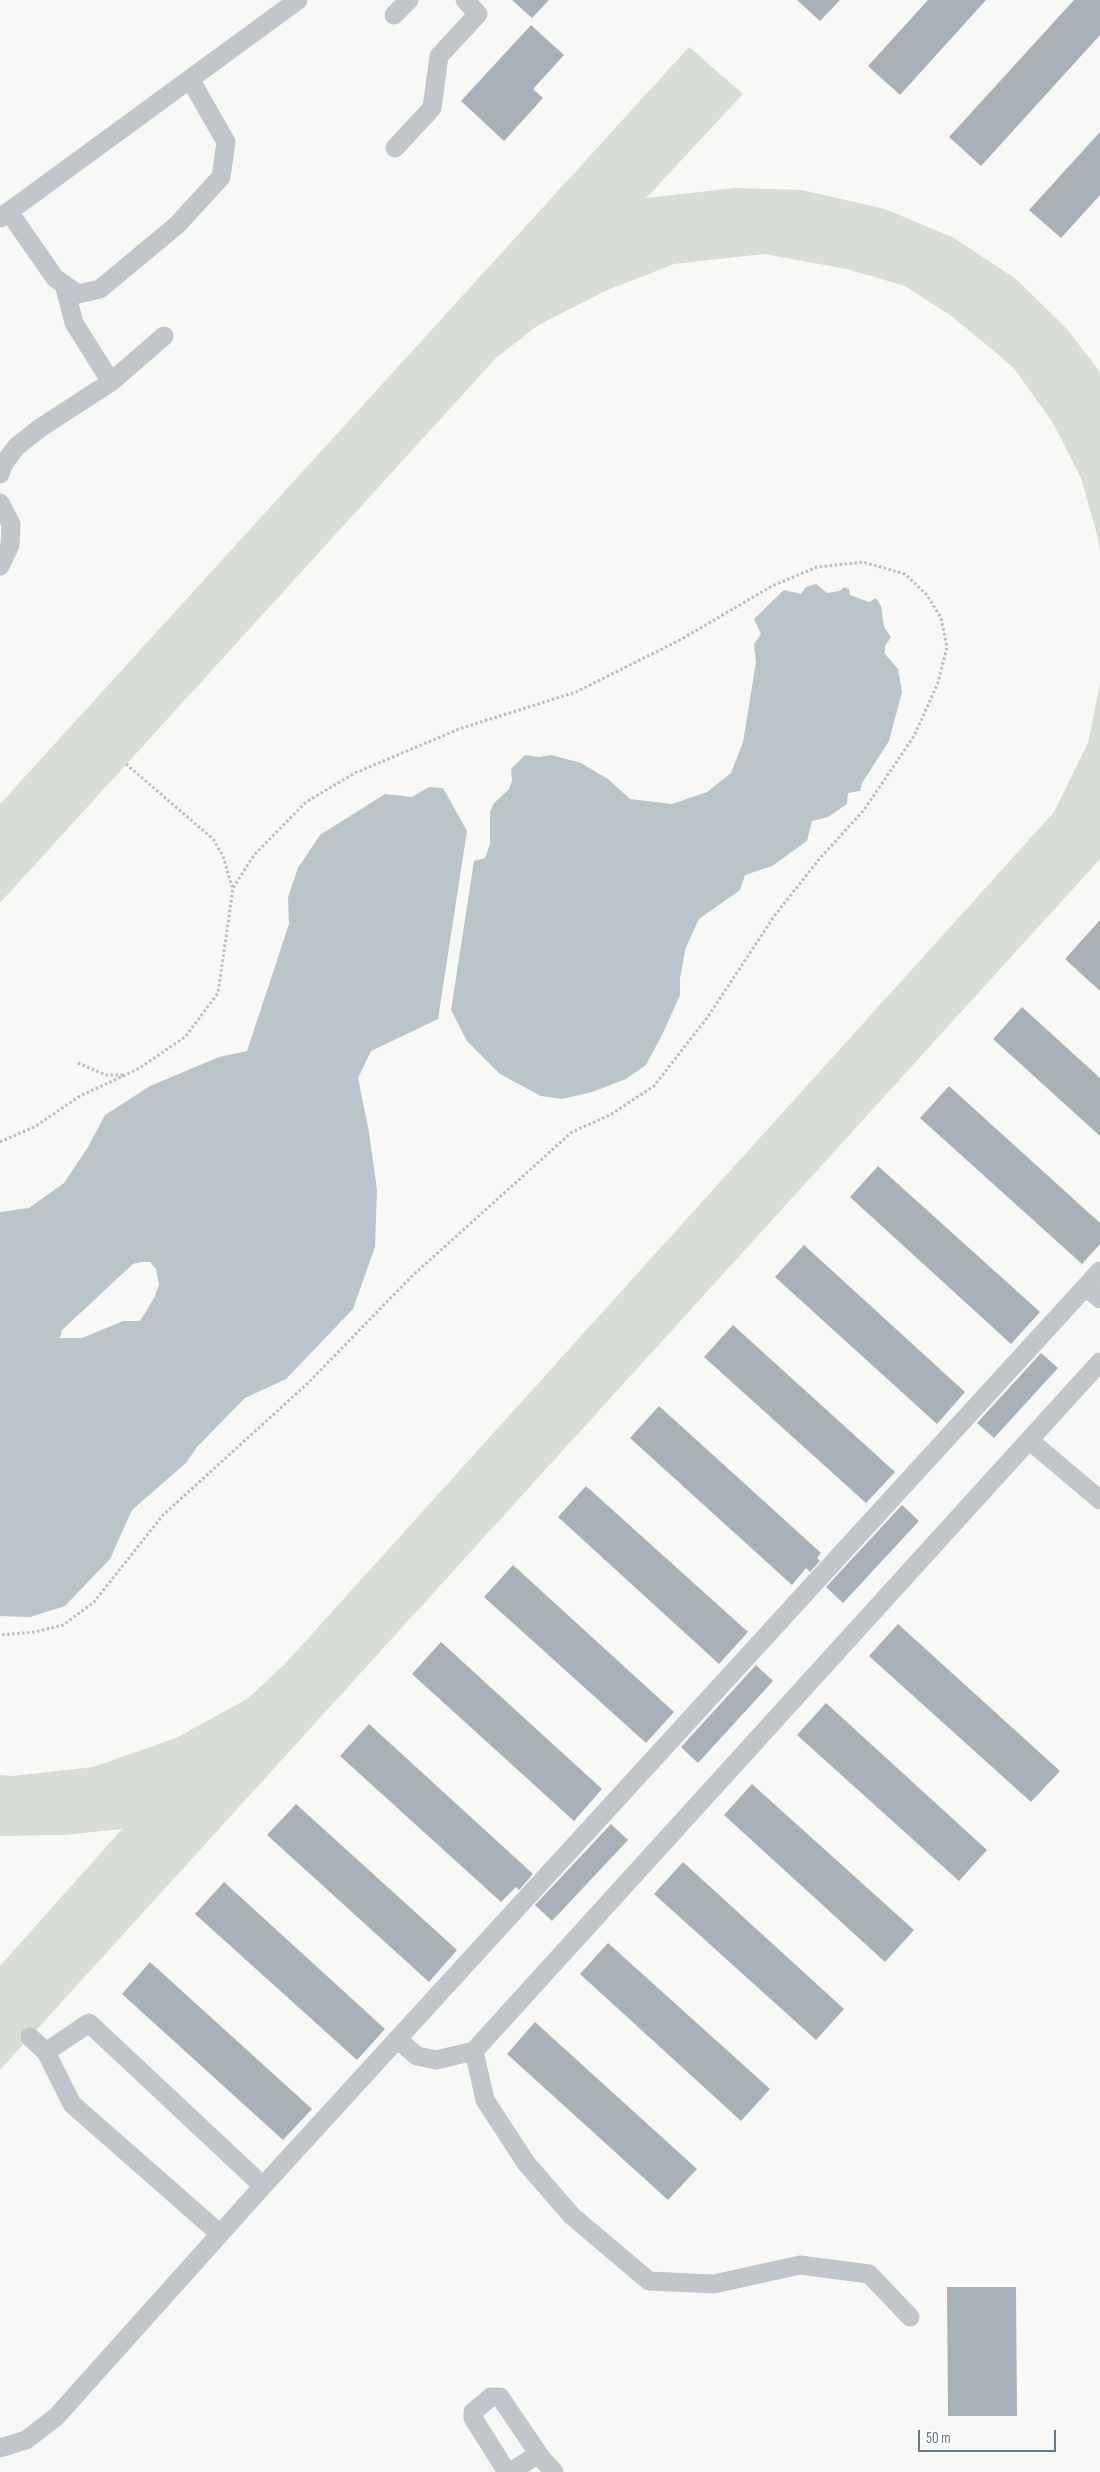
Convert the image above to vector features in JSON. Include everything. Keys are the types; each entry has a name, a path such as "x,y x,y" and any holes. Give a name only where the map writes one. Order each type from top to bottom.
{"street":[{"path":"190,79 226,142 222,177 177,225 100,290 78,294 55,278 5,215 190,79 298,0"},
{"path":"394,15 409,0"},
{"path":"395,148 432,108 438,56 478,14 465,0"},
{"path":"64,284 74,323 111,382"},
{"path":"0,474 3,466 16,448 40,428 111,382 164,336"},
{"path":"0,503 11,524 10,545 0,566"},
{"path":"0,2448 26,2440 47,2426 397,2039 1093,1293 1100,1272"},
{"path":"397,2039 417,2056 436,2060 474,2051 1100,1362"},
{"path":"1029,1440 1100,1500"},
{"path":"46,2052 89,2023 263,2186"},
{"path":"30,2037 46,2052 72,2104 220,2234"},
{"path":"474,2051 485,2100 526,2163 572,2216 649,2281 714,2284 800,2265 868,2274 910,2317"},
{"path":"491,2397 500,2397 548,2466 534,2457 508,2472 473,2418 473,2412 491,2397"}],"path":[{"path":"0,1142 36,1126 80,1096 126,1074 185,1037 218,993 233,888 254,855 306,802 355,773 459,729 576,692 680,640 772,586 817,566 863,562 905,574 927,595 941,618 947,647 938,683 914,736 864,810 821,857 775,915 707,1018 654,1086 610,1115 572,1132 412,1276 306,1384 163,1516 94,1602 63,1625 35,1632 0,1635"},
{"path":"126,764 213,839 223,856 233,888"},
{"path":"78,1063 106,1075 126,1074"}],"shaded area":[{"path":"689,47 743,94 646,198 735,188 802,190 885,209 954,238 1016,279 1067,329 1100,372 1100,553 1098,538 1081,478 1053,423 1013,367 953,317 905,286 847,269 764,254 674,264 605,291 537,326 496,358 0,903 0,804"},
{"path":"816,584 827,593 840,591 844,587 849,589 850,595 869,602 876,598 881,606 884,627 891,637 885,646 885,654 898,669 902,692 889,741 862,783 860,791 848,793 847,804 828,817 812,821 807,841 772,866 745,875 740,890 699,919 686,947 680,978 680,995 646,1065 626,1079 592,1092 562,1099 541,1096 500,1074 467,1041 451,1010 474,861 485,858 490,844 490,812 494,803 509,789 512,781 511,769 525,755 539,757 551,755 581,763 608,779 630,799 672,804 707,792 731,773 743,742 756,662 754,644 761,634 754,619 784,590 801,594 806,587"},
{"path":"1100,684 1100,859 0,2070 0,1966 122,1829 64,1835 0,1836 0,1775 12,1776 93,1767 176,1738 247,1699 284,1665 1054,812 1088,743"},
{"path":"429,787 443,788 467,831 438,1019 371,1051 358,1078 369,1132 377,1190 375,1247 353,1309 286,1379 245,1398 197,1447 186,1463 132,1510 110,1559 65,1606 30,1617 0,1616 0,1212 29,1208 64,1183 88,1147 105,1115 150,1086 219,1057 247,1051 289,924 288,897 298,868 320,835 385,794 412,797","holes":["150,1262 156,1269 159,1285 154,1298 140,1321 123,1321 82,1338 60,1338 62,1330 133,1264"]}],"building":[{"path":"512,0 549,0 532,18"},
{"path":"797,0 840,0 820,21"},
{"path":"928,0 986,0 900,95 868,66"},
{"path":"1074,0 1100,0 1100,35 981,166 949,137"},
{"path":"531,25 564,55 533,89 543,98 504,141 461,101"},
{"path":"1100,132 1100,195 1061,238 1029,210"},
{"path":"1100,920 1100,991 1065,959"},
{"path":"1022,1007 1100,1078 1100,1136 993,1039"},
{"path":"949,1086 1100,1223 1100,1244 1082,1264 920,1118"},
{"path":"878,1166 1040,1312 1011,1344 850,1197"},
{"path":"804,1245 965,1392 937,1424 775,1277"},
{"path":"733,1325 895,1472 866,1503 704,1357"},
{"path":"1041,1353 1058,1368 994,1438 977,1423"},
{"path":"659,1406 821,1553 817,1558 820,1561 810,1572 806,1568 792,1585 630,1438"},
{"path":"586,1486 748,1632 719,1664 558,1517"},
{"path":"902,1505 919,1521 843,1603 826,1587"},
{"path":"513,1565 674,1712 646,1743 484,1597"},
{"path":"898,1624 1060,1771 1031,1802 869,1656"},
{"path":"441,1642 602,1789 574,1821 412,1674"},
{"path":"756,1665 773,1681 698,1763 681,1747"},
{"path":"826,1703 987,1850 959,1881 797,1735"},
{"path":"369,1724 533,1874 519,1890 516,1887 501,1902 340,1756"},
{"path":"752,1784 914,1930 885,1962 724,1815"},
{"path":"296,1804 457,1950 429,1982 267,1835"},
{"path":"611,1824 628,1840 552,1921 535,1905"},
{"path":"683,1862 844,2009 816,2040 654,1894"},
{"path":"224,1882 385,2029 357,2060 195,1914"},
{"path":"608,1943 770,2089 741,2121 580,1974"},
{"path":"150,1962 312,2109 283,2140 122,1994"},
{"path":"535,2022 697,2169 668,2200 507,2054"},
{"path":"947,2287 1016,2287 1017,2416 948,2416"}]}
